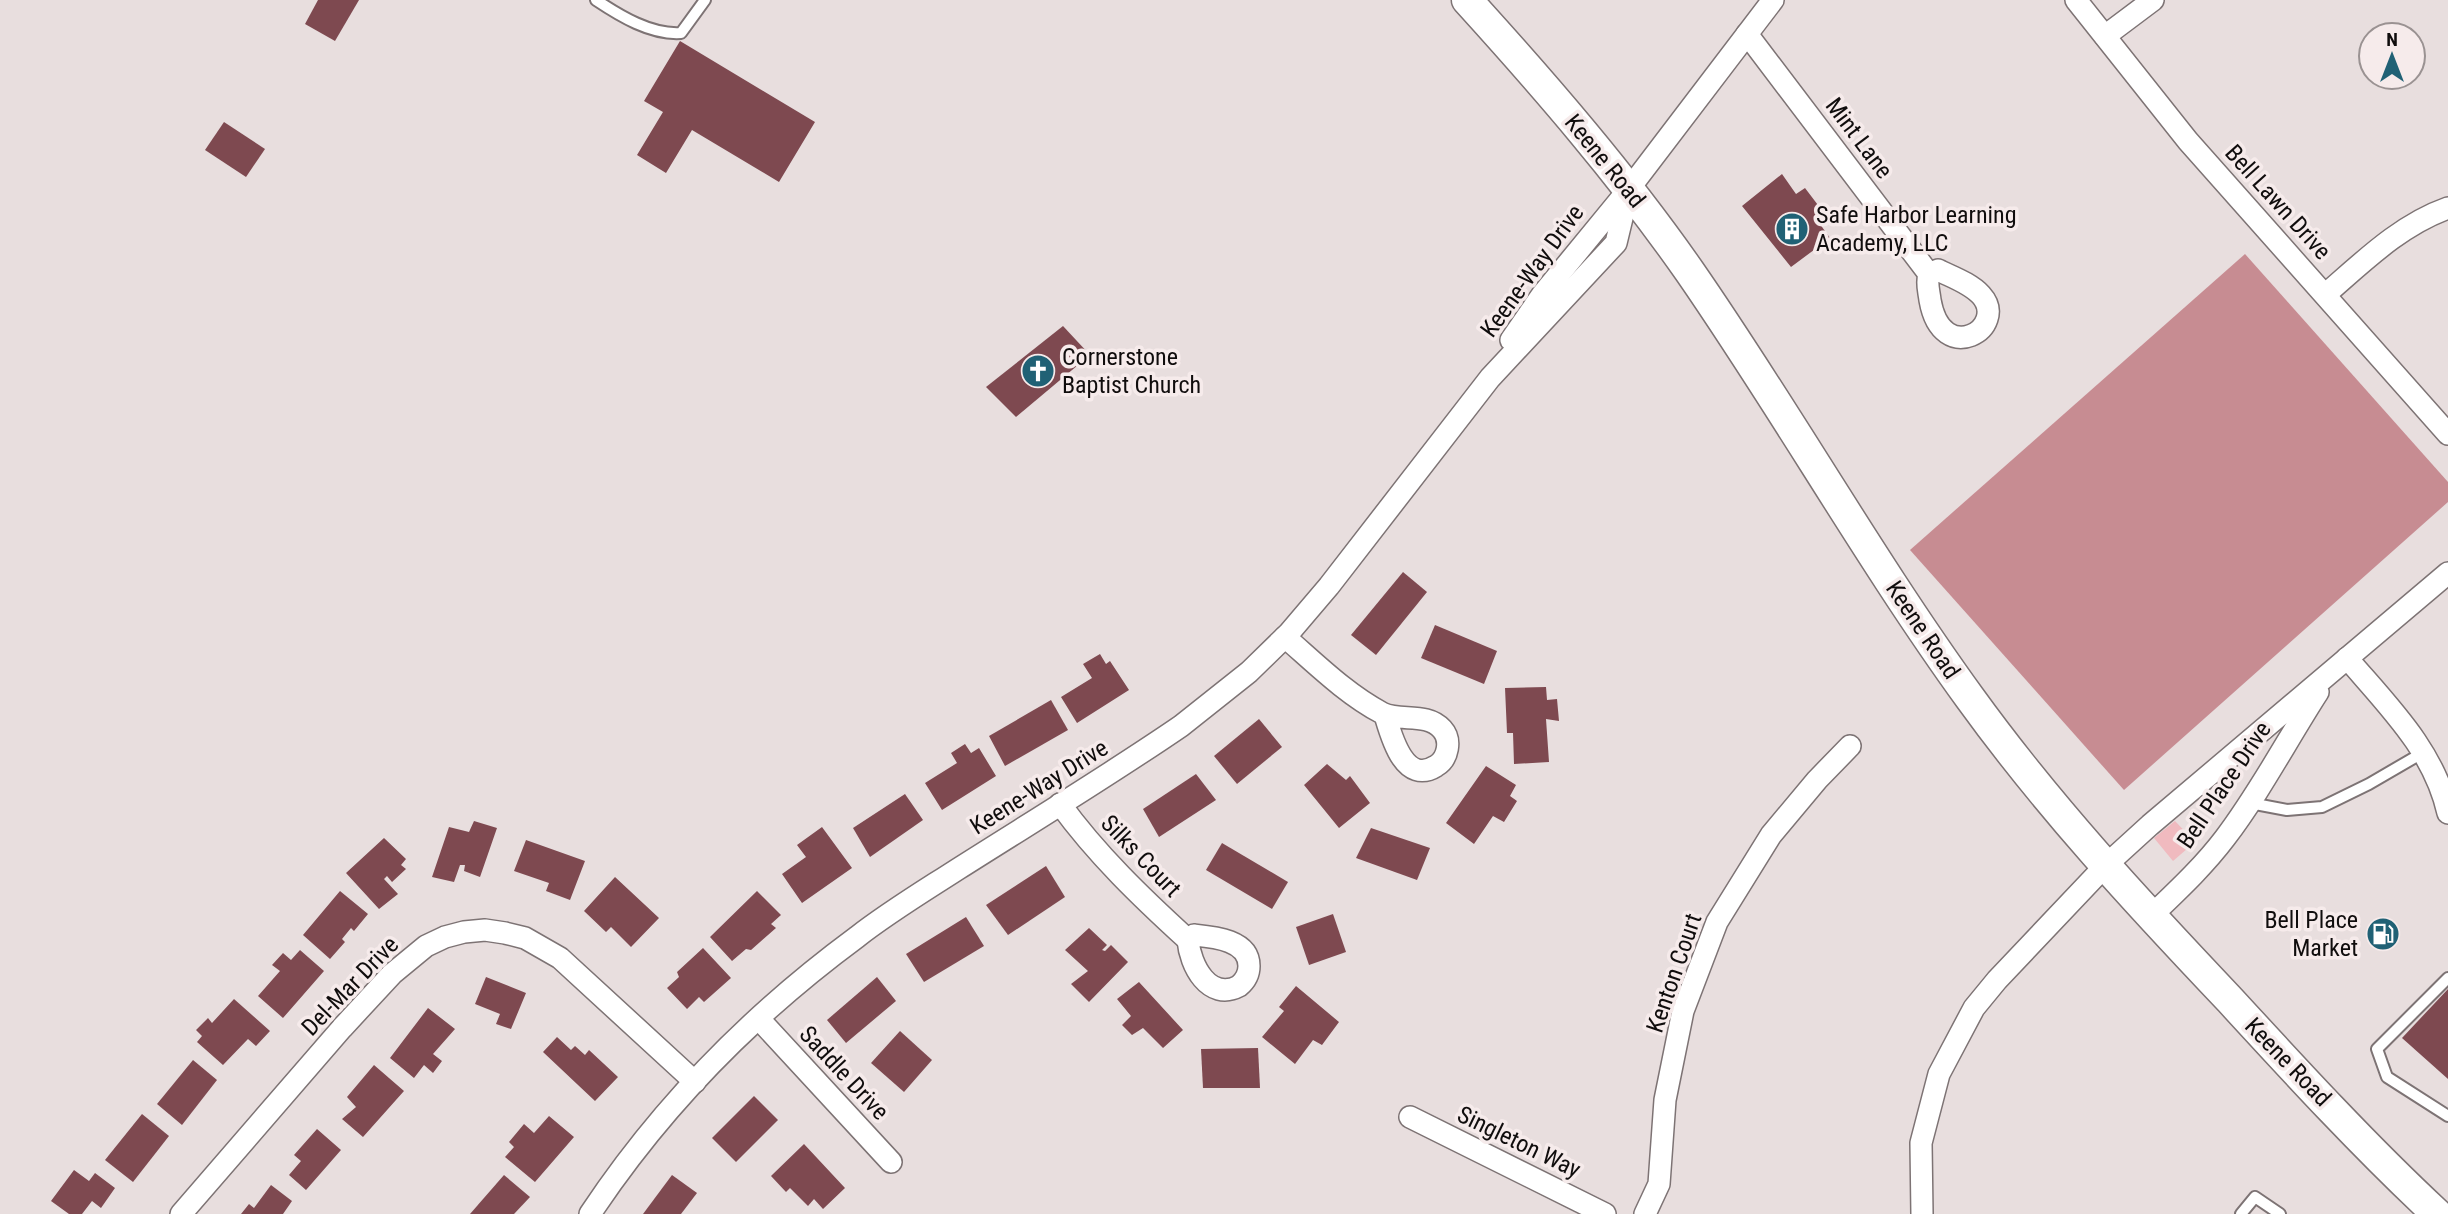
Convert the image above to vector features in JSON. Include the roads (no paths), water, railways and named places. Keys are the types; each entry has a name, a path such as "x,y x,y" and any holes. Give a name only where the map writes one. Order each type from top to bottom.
{"main road":[{"name":"Keene Road","path":"1467,0 1629,189 1692,276 1930,641 2037,786 2151,916 2335,1111 2437,1214"}],"street":[{"name":"Keene-Way Drive","path":"590,1214 627,1162 695,1082 817,967 859,935 1196,715 1249,673 1285,637 1329,586 1490,378 1514,335 1542,295 1629,189 1773,0"},
{"name":"Bell Lawn Drive","path":"2076,0 2188,141 2448,434"},
{"path":"2105,36 2153,0"},
{"name":"Mint Lane","path":"1747,34 1929,274"},
{"path":"2326,294 2386,243 2418,222 2448,208"},
{"name":"Bell Place Drive","path":"1922,1214 1921,1143 1939,1074 1974,1008 2105,866 2191,789 2448,573"},
{"path":"1285,637 1363,702 1385,715"},
{"path":"2347,658 2408,728 2430,761 2448,813"},
{"name":"Bell Place Drive","path":"2151,916 2195,873 2225,837 2329,674"},
{"name":"Kenton Court","path":"1645,1214 1659,1184 1665,1100 1683,1011 1717,922 1771,835 1817,780 1850,746"},
{"name":"Silks Court","path":"1060,804 1084,836 1188,940"},
{"name":"Del-Mar Drive","path":"181,1214 392,974 426,946 444,937 485,930 534,942 560,958 695,1082"},
{"name":"Saddle Drive","path":"759,1019 891,1162"},
{"name":"Singleton Way","path":"1410,1117 1605,1214"}],"lane":[{"path":"596,0 619,15 666,34 681,33 705,0"},
{"path":"2249,803 2287,810 2322,807 2369,785 2424,752"},
{"path":"2448,978 2376,1049 2387,1077 2448,1116"},
{"path":"2241,1214 2255,1197 2280,1214"}],"place":[{"name":"Safe Harbor Learning Academy, LLC","path":"1792,229"},
{"name":"Cornerstone Baptist Church","path":"1038,371"},
{"name":"Bell Place Market","path":"2383,934"}]}
